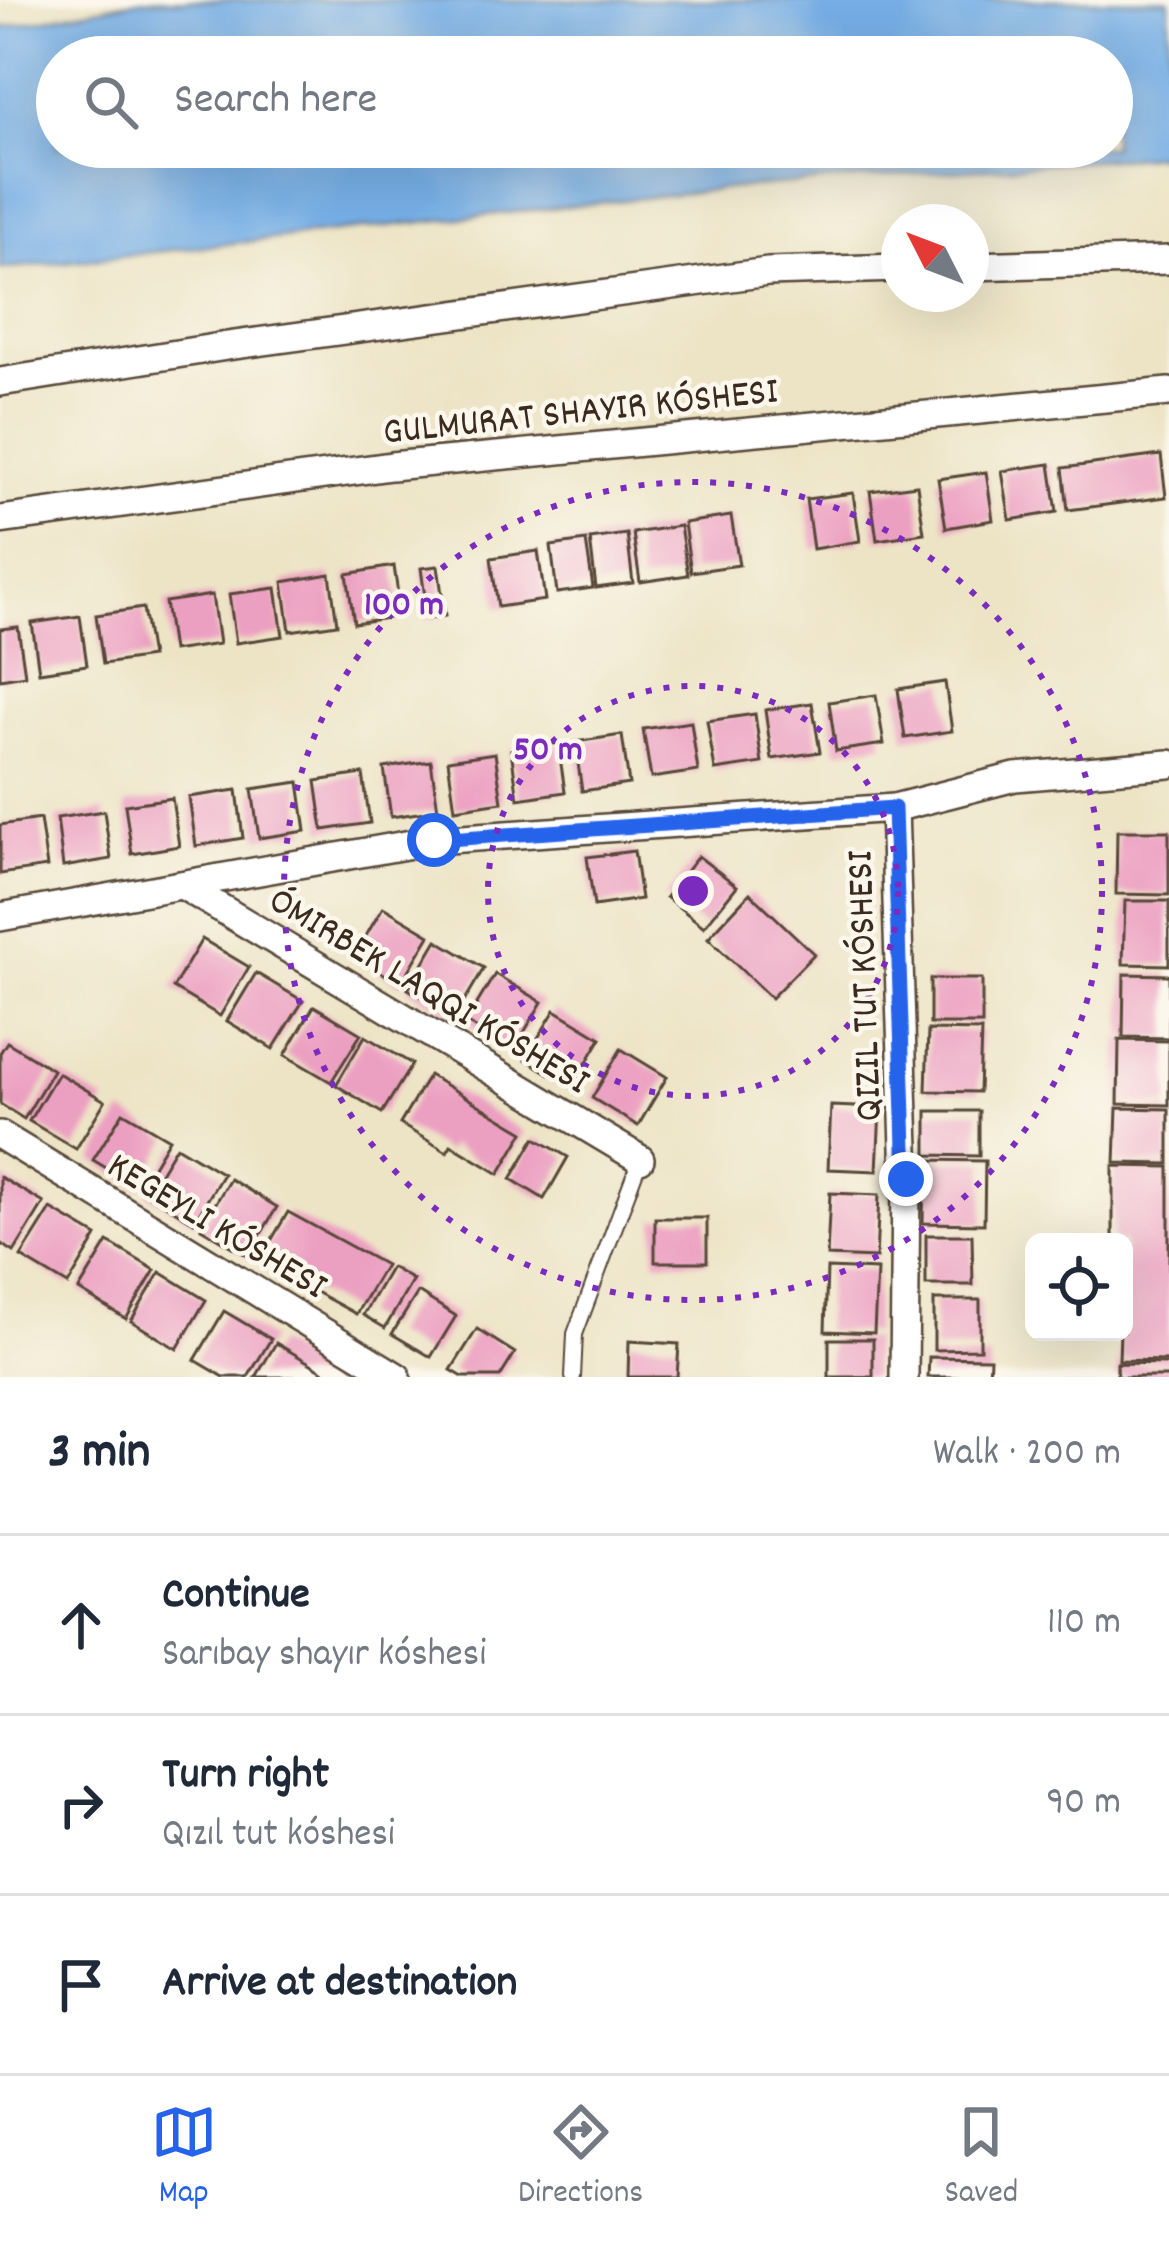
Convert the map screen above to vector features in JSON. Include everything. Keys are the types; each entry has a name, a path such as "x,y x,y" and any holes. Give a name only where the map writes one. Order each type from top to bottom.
{"street":[{"path":"989,265 1169,260"},
{"path":"0,382 768,272 881,269"},
{"path":"0,520 391,466 1169,392"},
{"path":"0,917 434,840 894,808 1015,777 1169,764"},
{"path":"894,808 906,1179 904,1377"},
{"path":"182,885 640,1159"},
{"name":"KEGEYLI KÓSHESI","path":"0,1135 397,1377"}],"lane":[{"path":"574,1377 575,1334 640,1159"}],"water":[{"path":"141,0 1169,0 1169,154 1133,157 1133,36 36,36 36,168 992,168 713,190 0,269 0,28"}],"building":[{"path":"1161,455 1166,497 1068,510 1063,468"},
{"path":"1050,464 1057,512 1010,520 1002,471"},
{"path":"986,472 993,520 946,528 938,479"},
{"path":"917,485 924,533 877,540 870,491"},
{"path":"853,493 860,541 813,549 806,499"},
{"path":"731,516 739,565 691,572 684,523"},
{"path":"680,526 688,575 640,582 633,533"},
{"path":"627,534 633,583 596,588 590,539"},
{"path":"586,541 593,588 557,593 551,546"},
{"path":"538,551 545,600 498,607 491,558"},
{"path":"394,566 401,616 354,623 347,574"},
{"path":"438,566 445,616 428,619 421,568"},
{"path":"330,574 337,624 290,631 283,582"},
{"path":"276,588 283,636 236,643 229,594"},
{"path":"212,595 219,644 172,651 165,602"},
{"path":"143,608 151,657 103,664 96,615"},
{"path":"80,616 87,665 39,672 32,623"},
{"path":"18,627 25,675 0,679 0,629"},
{"path":"945,682 952,731 905,738 898,689"},
{"path":"876,695 884,744 836,751 829,702"},
{"path":"812,703 820,752 772,759 765,710"},
{"path":"755,714 762,763 715,770 707,721"},
{"path":"691,722 698,771 651,778 643,729"},
{"path":"622,735 629,784 582,791 575,742"},
{"path":"558,743 565,792 518,799 511,750"},
{"path":"495,753 502,802 455,809 448,760"},
{"path":"431,761 438,810 391,817 384,768"},
{"path":"363,774 370,823 323,830 316,781"},
{"path":"299,782 306,831 259,838 252,789"},
{"path":"237,790 243,838 196,846 189,797"},
{"path":"172,798 179,846 132,854 125,805"},
{"path":"104,811 111,859 63,867 57,818"},
{"path":"40,819 47,867 0,874 0,825"},
{"path":"1117,831 1169,831 1169,895 1116,894"},
{"path":"634,851 641,899 594,906 587,857"},
{"path":"698,856 737,886 704,927 666,897"},
{"path":"750,893 814,954 771,998 708,938"},
{"path":"1125,901 1169,901 1169,965 1123,964"},
{"path":"383,907 430,935 401,984 354,956"},
{"path":"202,939 249,967 220,1016 173,988"},
{"path":"437,940 484,968 455,1017 408,989"},
{"path":"256,973 303,1001 273,1049 227,1021"},
{"path":"495,974 542,1002 513,1051 466,1022"},
{"path":"1124,974 1169,975 1169,1038 1123,1037"},
{"path":"930,979 982,979 982,1024 930,1024"},
{"path":"314,1006 361,1034 331,1082 285,1055"},
{"path":"555,1010 601,1038 572,1087 525,1059"},
{"path":"928,1030 981,1031 979,1092 926,1091"},
{"path":"365,1036 412,1064 382,1113 336,1085"},
{"path":"1119,1040 1169,1041 1169,1105 1118,1104"},
{"path":"7,1042 53,1070 24,1119 0,1104 0,1053"},
{"path":"621,1049 667,1077 638,1126 592,1098"},
{"path":"58,1073 105,1101 76,1149 29,1121"},
{"path":"429,1075 524,1132 499,1174 451,1145 447,1152 400,1124"},
{"path":"831,1106 880,1108 877,1171 828,1169"},
{"path":"1117,1108 1169,1109 1169,1164 1115,1163"},
{"path":"927,1111 979,1111 979,1156 927,1155"},
{"path":"123,1112 169,1139 140,1188 93,1160"},
{"path":"535,1138 568,1157 544,1199 511,1179"},
{"path":"176,1146 223,1174 194,1222 147,1194"},
{"path":"924,1160 985,1161 984,1224 923,1223"},
{"path":"1113,1166 1169,1167 1169,1361 1119,1360 1120,1341 1133,1341 1133,1233 1113,1233"},
{"path":"0,1177 44,1203 14,1252 0,1243"},
{"path":"230,1179 277,1207 248,1256 201,1228"},
{"path":"830,1193 879,1195 876,1258 827,1256"},
{"path":"51,1209 97,1236 68,1285 21,1257"},
{"path":"288,1212 385,1265 356,1314 259,1261"},
{"path":"655,1218 707,1218 707,1262 655,1262"},
{"path":"926,1235 972,1235 973,1285 926,1285"},
{"path":"108,1242 155,1270 126,1319 79,1290"},
{"path":"391,1267 413,1280 385,1328 363,1315"},
{"path":"827,1268 877,1270 874,1333 825,1331"},
{"path":"160,1272 206,1300 177,1349 131,1321"},
{"path":"418,1292 456,1316 431,1357 392,1334"},
{"path":"934,1300 980,1300 980,1349 934,1350"},
{"path":"224,1311 271,1339 248,1377 224,1377 195,1360"},
{"path":"477,1329 515,1353 500,1377 463,1377 451,1370"},
{"path":"829,1339 873,1339 873,1377 829,1377"},
{"path":"629,1341 679,1344 677,1377 628,1377"},
{"path":"276,1343 323,1371 319,1377 256,1377"},
{"path":"929,1357 990,1358 989,1377 928,1377"},
{"path":"1117,1363 1169,1364 1169,1377 1117,1377"}],"route":[{"path":"434,840 894,808 906,1179"}]}
